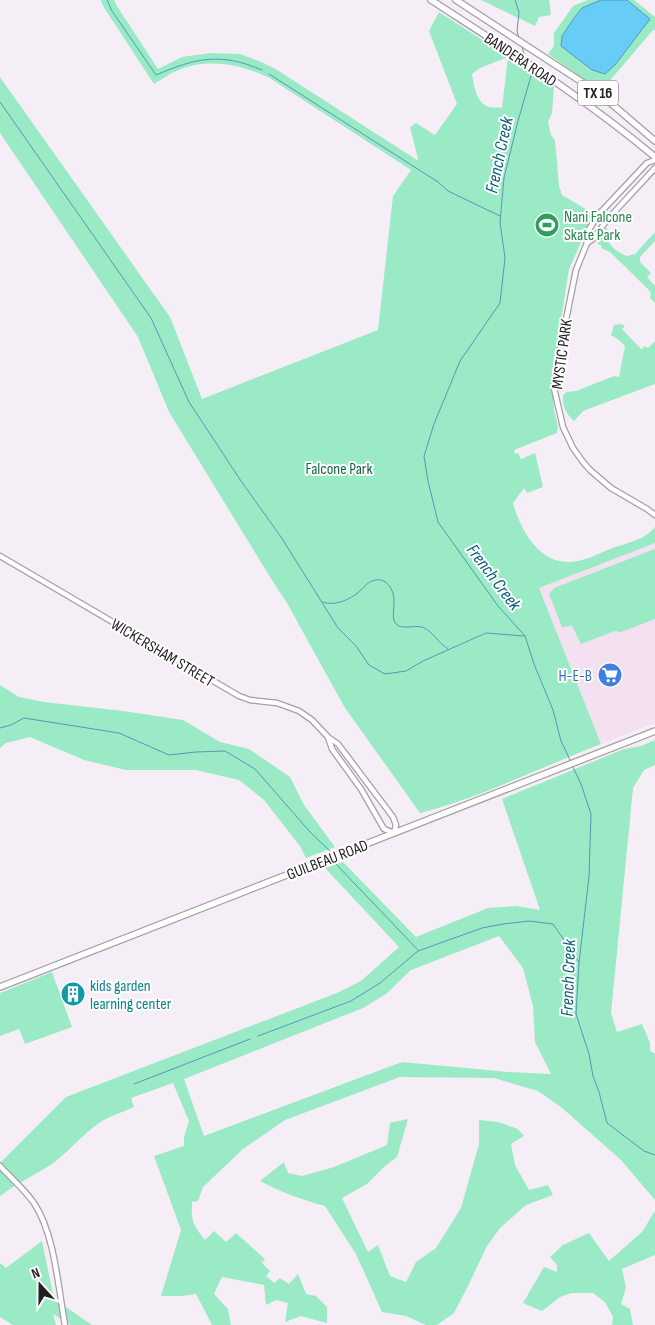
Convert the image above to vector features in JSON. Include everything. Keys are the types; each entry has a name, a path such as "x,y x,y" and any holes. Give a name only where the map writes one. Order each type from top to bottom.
{"main road":[{"name":"BANDERA ROAD","path":"431,0 538,70 612,122 655,159"},
{"name":"BANDERA ROAD","path":"456,0 585,84 655,141"},
{"path":"476,29 483,18"},
{"name":"GUILBEAU ROAD","path":"0,987 655,731"}],"street":[{"name":"MYSTIC PARK","path":"655,159 647,163 599,214 586,234 587,243 576,270 554,388 563,427 573,448 590,470 611,488 642,505 655,515"},
{"name":"MYSTIC PARK","path":"587,243 593,239 607,220 655,168"},
{"name":"WICKERSHAM STREET","path":"0,556 239,696 250,700 278,703 299,711 312,720 328,737 338,744 392,817 396,825 394,833 384,829 361,789 332,749 328,737"},
{"path":"0,1166 33,1202 46,1228 52,1249 65,1325"}],"shaded area":[{"path":"655,543 655,723 601,744 539,588"}],"green space":[{"name":"Falcone Park","path":"101,0 114,0 158,69 182,57 211,53 240,54 274,68 417,160 410,127 416,123 435,135 457,104 429,31 439,12 554,86 552,113 548,122 551,135 555,140 559,186 562,195 594,214 569,269 552,377 554,410 558,426 557,433 514,450 515,454 518,453 521,459 535,453 543,487 527,493 524,488 513,503 521,525 535,546 544,554 565,562 586,559 634,541 643,537 655,527 655,543 539,588 601,744 466,799 420,813 345,708 287,603 169,412 138,337 0,133 0,77 170,317 202,399 378,330 393,196 411,170 268,77 257,72 222,64 198,65 174,72 154,84 103,6","holes":["508,57 502,108 489,107 481,102 476,93 472,74 480,68"]},
{"path":"481,0 549,0 551,15 539,17 535,26"},
{"path":"588,0 634,0 655,17 655,31 653,30 601,91 548,54 554,46 554,33 573,6"},
{"path":"606,228 609,231 608,239 610,244 618,252 627,256 635,254 655,232 655,241 640,257 640,262 651,273 647,277 655,286 655,303 650,298 649,290 610,252 601,248 602,246 598,244 598,239"},
{"path":"621,324 625,326 622,329 641,349 645,346 648,348 655,341 655,384 583,411 574,421 565,410 563,395 614,376 619,377 625,346 611,335 614,325"},
{"path":"655,549 655,619 581,644 572,626 562,627 549,594 554,588"},
{"path":"0,685 19,697 44,702 183,720 220,742 249,749 290,777 304,805 335,847 306,858 300,846 264,800 239,780 196,770 126,770 84,760 30,737 6,743 0,748"},
{"path":"655,740 655,765 644,770 633,788 611,1013 617,1032 642,1024 650,1043 650,1051 655,1054 655,1200 621,1160 561,1107 538,1091 494,1078 400,1077 285,1120 243,1149 203,1187 198,1201 192,1202 192,1214 195,1227 205,1240 214,1231 226,1242 236,1233 265,1259 262,1263 270,1271 266,1276 274,1283 280,1278 289,1284 298,1274 306,1294 316,1296 327,1307 327,1323 301,1316 285,1322 288,1303 276,1300 266,1305 264,1285 222,1277 214,1294 228,1309 231,1325 212,1325 196,1294 161,1296 181,1230 154,1156 184,1146 184,1137 189,1121 173,1083 131,1098 134,1107 99,1123 56,1161 0,1196 0,1163 66,1097 337,993 361,981 399,947 325,868 343,862 416,937 488,908 516,906 540,910 502,799 624,749 641,746","holes":["499,936 523,968 533,1006 535,1042 551,1074 402,1062 204,1136 184,1079 363,1008 386,994 411,970"]},
{"path":"52,972 72,1027 25,1044 19,1029 0,1036 0,993"},
{"path":"408,1119 397,1157 367,1184 342,1198 368,1252 378,1245 390,1276 406,1282 416,1262 436,1248 461,1208 479,1144 479,1120 498,1122 518,1129 524,1136 511,1144 515,1165 529,1190 548,1185 553,1195 526,1205 500,1228 487,1246 454,1313 437,1325 426,1325 406,1316 382,1312 356,1254 325,1206 276,1189 260,1181 284,1162 288,1173 302,1176 334,1167 387,1145 390,1123"},
{"path":"655,1211 655,1255 622,1269 626,1287 621,1304 630,1309 633,1325 612,1325 613,1317 605,1302 593,1293 571,1293 560,1297 542,1311 523,1303 544,1267 557,1272 557,1265 550,1257 563,1245 589,1233 609,1261 642,1232"},
{"path":"42,1241 54,1299 92,1325 71,1325 53,1314 56,1325 13,1325 0,1317 0,1263 6,1268"}],"water":[{"path":"601,0 627,0 650,19 615,65 605,74 592,70 561,46 562,36 582,8"}],"waterway":[{"path":"107,0 112,11 156,75 196,61 208,59 233,61 262,70"},
{"name":"French Creek","path":"515,0 519,12 517,31 519,38"},
{"name":"French Creek","path":"522,47 526,60"},
{"name":"French Creek","path":"528,66 531,76 504,178 500,222 505,258 500,303 460,361 434,424 424,456 438,522 498,606 525,636 553,710 561,741 571,762"},
{"path":"269,74 438,182 448,191 500,216"},
{"path":"0,102 151,318 189,402 241,481 281,537 338,628 356,646 369,665 385,674 406,671 423,661 486,633 524,636"},
{"path":"323,602 335,603 344,601 355,595 369,582 382,580 393,592 393,617 396,624 401,627 422,627 448,649"},
{"path":"0,728 24,718 119,733 169,755 225,751 255,769 310,832 330,851"},
{"name":"French Creek","path":"572,765 581,784 591,814 589,876 579,963 576,1014 589,1054 593,1076 607,1123 644,1151 655,1155"},
{"path":"334,862 418,950"},
{"path":"258,1036 351,1001 380,983 418,951 482,928 529,921 553,924 579,962"},
{"path":"134,1084 250,1039"}],"place":[{"name":"Nani Falcone Skate Park","path":"547,225"},
{"name":"H-E-B","path":"610,675"},
{"name":"kids garden learning center","path":"73,994"}]}
